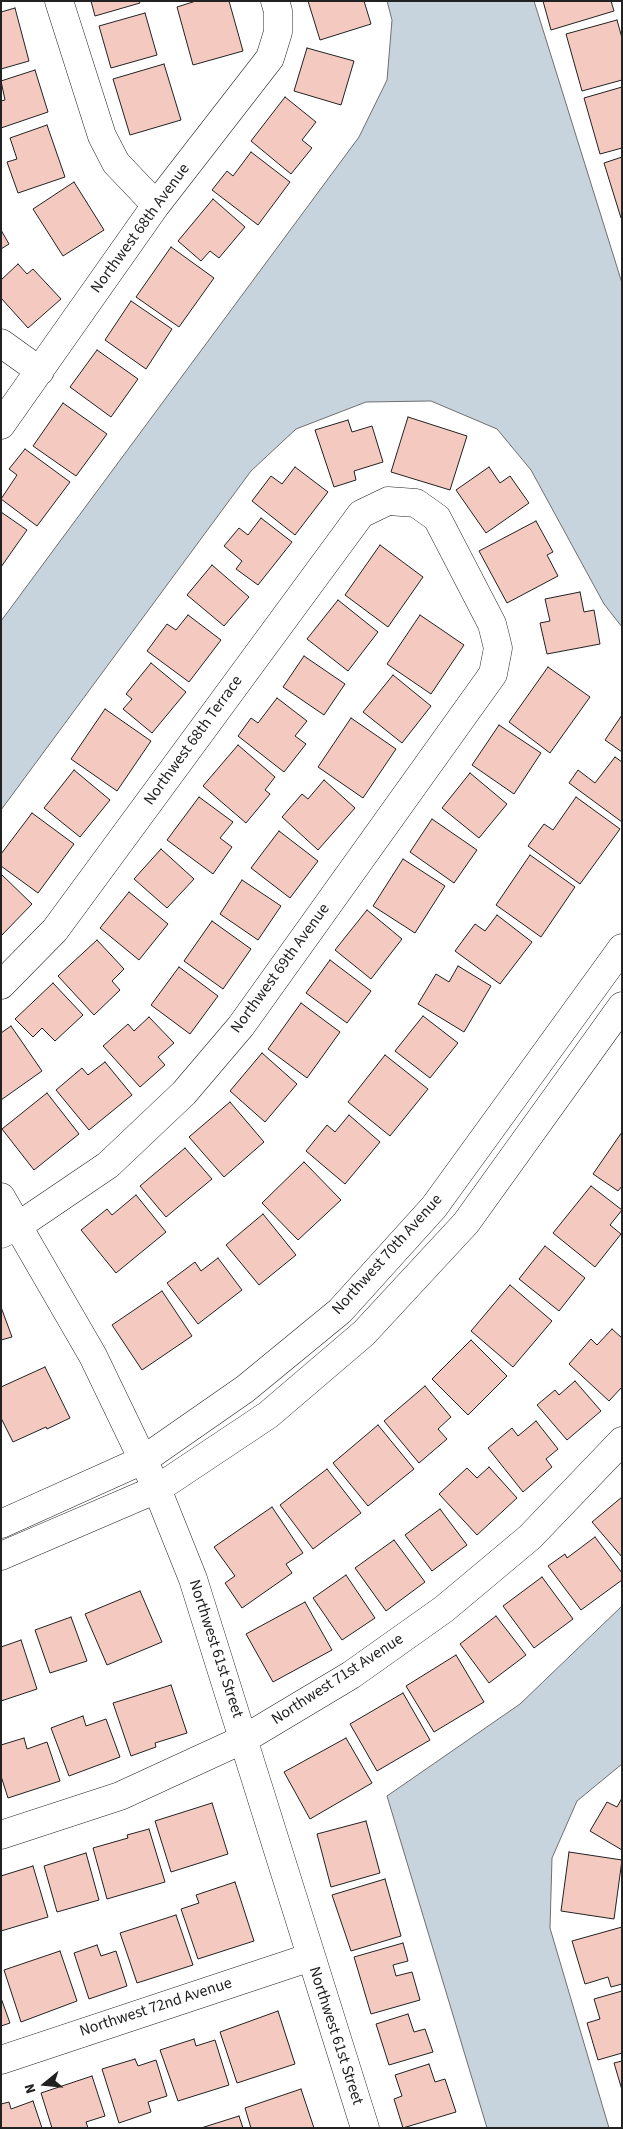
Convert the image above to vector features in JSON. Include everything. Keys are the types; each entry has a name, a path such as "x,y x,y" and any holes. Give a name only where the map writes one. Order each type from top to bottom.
{"street":[{"path":"59,1 102,136 116,163 156,205"},
{"name":"Northwest 68th Avenue","path":"1,425 156,205 270,58 278,32 278,11 275,1"},
{"path":"1,343 40,371"},
{"name":"Northwest 68th Terrace","path":"1,985 55,930 361,514 388,501 416,503 437,518 492,624 498,648"},
{"name":"Northwest 69th Avenue","path":"10,1230 108,1165 184,1093 240,1026 494,674 498,648"},
{"name":"Northwest 70th Avenue","path":"1,1524 143,1460 245,1388 340,1311 434,1207 622,948"},
{"name":"Northwest 70th Avenue","path":"1,1556 157,1489 268,1415 364,1333 466,1223 622,1006"},
{"name":"Northwest 61st Street","path":"1,1197 10,1230 93,1356 157,1489 193,1579 364,2128"},
{"name":"Northwest 71st Avenue","path":"1,1835 120,1796 244,1739 351,1675 444,1609 530,1537 622,1442"},
{"name":"Northwest 72nd Avenue","path":"1,2060 310,1957"}],"shaded area":[{"path":"387,1 534,1 622,283 622,627 604,604 531,470 497,429 431,401 366,402 296,429 251,471 1,810 1,621 359,137 387,80 392,20"},
{"path":"622,1606 622,1764 577,1801 552,1858 550,1928 609,2128 487,2128 387,1796 520,1704"}],"building":[{"path":"91,1 139,1 140,3 95,16"},
{"path":"196,1 229,1 243,51 193,65 177,7"},
{"path":"308,1 364,1 371,24 320,40"},
{"path":"543,1 611,1 614,11 551,30"},
{"path":"15,8 29,61 1,69 1,12"},
{"path":"145,13 157,55 111,68 99,26"},
{"path":"617,20 622,38 622,80 582,91 566,34"},
{"path":"307,48 354,61 341,105 294,91"},
{"path":"164,64 181,120 130,135 113,79"},
{"path":"35,70 48,112 1,128 1,101 5,100 1,81"},
{"path":"622,87 622,148 600,154 584,98"},
{"path":"285,97 316,122 302,140 312,148 291,174 251,141"},
{"path":"47,125 65,177 18,193 7,162 17,159 10,138"},
{"path":"251,152 290,182 258,225 212,190 227,171 233,176"},
{"path":"622,157 622,218 621,218 604,163"},
{"path":"74,182 104,230 63,256 33,209"},
{"path":"213,199 245,227 219,258 210,251 201,261 178,241"},
{"path":"1,230 9,244 1,249"},
{"path":"171,247 214,278 179,327 136,297"},
{"path":"18,264 27,274 33,269 61,299 28,328 1,298 1,280"},
{"path":"131,301 172,329 146,369 105,340"},
{"path":"97,350 138,379 111,417 70,387"},
{"path":"63,403 107,434 76,476 33,446"},
{"path":"408,417 467,436 450,490 391,472"},
{"path":"348,420 352,432 372,426 383,462 354,471 356,480 334,487 315,430"},
{"path":"25,449 70,482 37,526 1,499 17,475 9,469"},
{"path":"295,467 328,492 295,535 252,501 271,476 282,484"},
{"path":"489,467 500,483 510,476 529,503 486,533 456,490"},
{"path":"1,512 27,530 1,567"},
{"path":"261,518 292,542 258,585 236,569 242,561 224,546 239,528 248,535"},
{"path":"536,521 553,552 547,555 558,576 507,603 479,551"},
{"path":"380,545 423,577 388,627 345,595"},
{"path":"212,565 249,597 224,626 187,595"},
{"path":"580,592 584,612 594,610 600,644 547,654 540,623 550,621 545,599"},
{"path":"338,600 378,632 348,671 307,639"},
{"path":"188,615 221,640 189,682 147,651 167,624 176,630"},
{"path":"420,615 464,645 431,694 387,664"},
{"path":"304,656 345,684 324,715 283,687"},
{"path":"151,663 186,692 152,733 123,709 132,699 126,694"},
{"path":"548,667 590,697 550,753 509,722"},
{"path":"393,675 431,706 402,743 363,712"},
{"path":"277,698 307,721 295,736 306,744 284,772 238,736 251,718 258,723"},
{"path":"105,709 151,741 117,791 71,759"},
{"path":"622,715 622,752 605,740"},
{"path":"351,718 396,749 363,798 318,767"},
{"path":"499,725 541,753 514,794 472,765"},
{"path":"238,745 275,777 265,790 270,794 246,823 203,786"},
{"path":"615,757 622,762 622,822 569,783 578,770 595,783"},
{"path":"74,770 110,800 80,837 44,808"},
{"path":"470,773 507,804 479,838 442,808"},
{"path":"324,780 355,808 318,850 282,817 302,794 308,799"},
{"path":"199,797 233,822 220,838 232,847 213,874 167,840"},
{"path":"576,797 620,829 580,884 528,846 544,824 553,830"},
{"path":"32,813 74,844 38,893 1,866 1,854"},
{"path":"432,819 477,850 454,883 410,852"},
{"path":"279,831 318,861 290,898 251,868"},
{"path":"161,849 194,879 167,908 134,879"},
{"path":"530,855 575,887 541,937 496,905"},
{"path":"403,859 445,886 415,933 373,906"},
{"path":"1,874 32,904 1,936"},
{"path":"242,880 281,906 258,940 220,914"},
{"path":"129,892 168,924 139,960 100,928"},
{"path":"367,910 402,939 371,979 335,950"},
{"path":"497,915 532,942 500,984 455,951 475,924 485,931"},
{"path":"212,921 251,949 223,989 184,961"},
{"path":"97,940 124,969 112,981 120,990 94,1015 58,976"},
{"path":"330,960 371,991 347,1023 306,993"},
{"path":"458,966 491,986 464,1032 418,1004 436,974 449,982"},
{"path":"179,967 218,996 190,1034 151,1005"},
{"path":"53,983 83,1015 55,1041 42,1028 33,1037 15,1019"},
{"path":"301,1003 340,1032 307,1078 268,1049"},
{"path":"423,1016 458,1043 430,1078 395,1051"},
{"path":"149,1017 174,1043 158,1057 165,1065 140,1087 103,1046 128,1024 134,1031"},
{"path":"11,1026 42,1071 1,1100 1,1033"},
{"path":"262,1053 297,1084 265,1122 230,1091"},
{"path":"385,1055 428,1089 390,1136 348,1102"},
{"path":"105,1062 132,1095 89,1130 56,1090 82,1068 88,1075"},
{"path":"47,1093 79,1134 34,1170 2,1129"},
{"path":"230,1102 264,1142 224,1177 189,1137"},
{"path":"349,1115 380,1142 345,1184 306,1151 327,1125 335,1132"},
{"path":"622,1132 622,1186 618,1191 593,1174"},
{"path":"185,1148 212,1179 166,1217 140,1186"},
{"path":"304,1162 341,1200 298,1240 262,1203"},
{"path":"591,1186 622,1210 610,1225 621,1234 595,1267 553,1233"},
{"path":"136,1195 166,1232 116,1273 81,1230 107,1209 112,1215"},
{"path":"263,1214 296,1255 259,1285 226,1245"},
{"path":"545,1246 585,1278 559,1311 519,1279"},
{"path":"218,1258 242,1290 198,1324 167,1283 195,1262 201,1271"},
{"path":"510,1285 552,1321 513,1367 471,1331"},
{"path":"162,1291 192,1336 142,1370 112,1325"},
{"path":"1,1307 12,1337 1,1340"},
{"path":"612,1329 622,1338 622,1387 609,1401 569,1364 591,1339 597,1345"},
{"path":"471,1340 507,1376 468,1415 432,1379"},
{"path":"45,1367 70,1418 13,1442 1,1418 1,1387"},
{"path":"575,1381 601,1411 567,1440 537,1405 555,1390 559,1395"},
{"path":"425,1386 451,1417 438,1429 447,1439 419,1463 384,1421"},
{"path":"536,1421 558,1449 546,1459 552,1467 523,1492 488,1448 512,1428 518,1436"},
{"path":"378,1425 414,1469 368,1506 333,1463"},
{"path":"489,1467 517,1498 477,1535 439,1494 467,1468 477,1478"},
{"path":"327,1469 361,1513 313,1549 280,1505"},
{"path":"622,1497 622,1557 592,1522"},
{"path":"272,1507 303,1553 286,1564 292,1573 242,1608 225,1583 235,1576 214,1547"},
{"path":"440,1509 467,1545 432,1571 405,1535"},
{"path":"595,1537 622,1573 622,1580 581,1610 548,1566 565,1554 567,1558"},
{"path":"394,1540 425,1582 386,1611 355,1568"},
{"path":"346,1575 375,1618 342,1640 313,1598"},
{"path":"542,1577 573,1619 534,1648 503,1606"},
{"path":"140,1591 162,1642 107,1665 85,1614"},
{"path":"305,1602 332,1650 273,1682 246,1634"},
{"path":"496,1616 526,1655 489,1683 460,1644"},
{"path":"71,1617 87,1661 50,1673 35,1630"},
{"path":"21,1640 37,1689 1,1701 1,1647"},
{"path":"456,1655 484,1702 434,1732 406,1686"},
{"path":"171,1685 187,1733 155,1743 156,1747 131,1756 113,1703"},
{"path":"403,1693 430,1740 377,1771 350,1724"},
{"path":"83,1716 86,1726 106,1719 120,1757 69,1776 51,1728"},
{"path":"24,1738 27,1749 47,1742 60,1781 8,1798 1,1776 1,1745"},
{"path":"346,1738 372,1783 310,1819 284,1772"},
{"path":"622,1798 622,1850 590,1831 607,1802 617,1807"},
{"path":"212,1803 228,1854 171,1872 155,1821"},
{"path":"366,1821 380,1873 331,1887 317,1834"},
{"path":"149,1829 165,1882 107,1899 93,1848 128,1838 127,1835"},
{"path":"569,1852 622,1860 614,1919 561,1911"},
{"path":"86,1853 99,1900 57,1912 44,1866"},
{"path":"33,1866 48,1917 1,1931 1,1876"},
{"path":"385,1879 401,1936 351,1951 332,1895"},
{"path":"235,1882 254,1941 198,1959 181,1909 199,1903 196,1895"},
{"path":"176,1915 193,1965 137,1983 120,1933"},
{"path":"622,1927 622,1984 611,1987 608,1977 585,1984 572,1941"},
{"path":"403,1943 408,1961 393,1965 396,1976 412,1972 420,2000 371,2014 354,1957"},
{"path":"97,1945 101,1956 116,1951 127,1986 89,1999 74,1953"},
{"path":"60,1951 77,2001 21,2022 4,1970"},
{"path":"622,1991 622,2053 598,2060 587,2023 600,2019 594,1999"},
{"path":"1,1998 10,2023 1,2026"},
{"path":"278,2011 295,2064 237,2083 220,2032"},
{"path":"408,2014 414,2032 425,2029 433,2052 389,2065 376,2024"},
{"path":"194,2039 196,2046 215,2040 229,2085 178,2101 160,2050"},
{"path":"135,2059 138,2066 156,2060 167,2096 148,2102 151,2112 119,2123 102,2069"},
{"path":"622,2061 622,2090 614,2063"},
{"path":"429,2064 435,2082 445,2079 456,2112 403,2128 394,2099 402,2096 395,2075"},
{"path":"92,2076 105,2116 86,2122 88,2128 52,2128 41,2093"},
{"path":"301,2089 314,2128 251,2128 245,2108"},
{"path":"33,2101 42,2128 1,2128 1,2104 9,2102 11,2109"},
{"path":"239,2116 243,2128 201,2128"}]}
